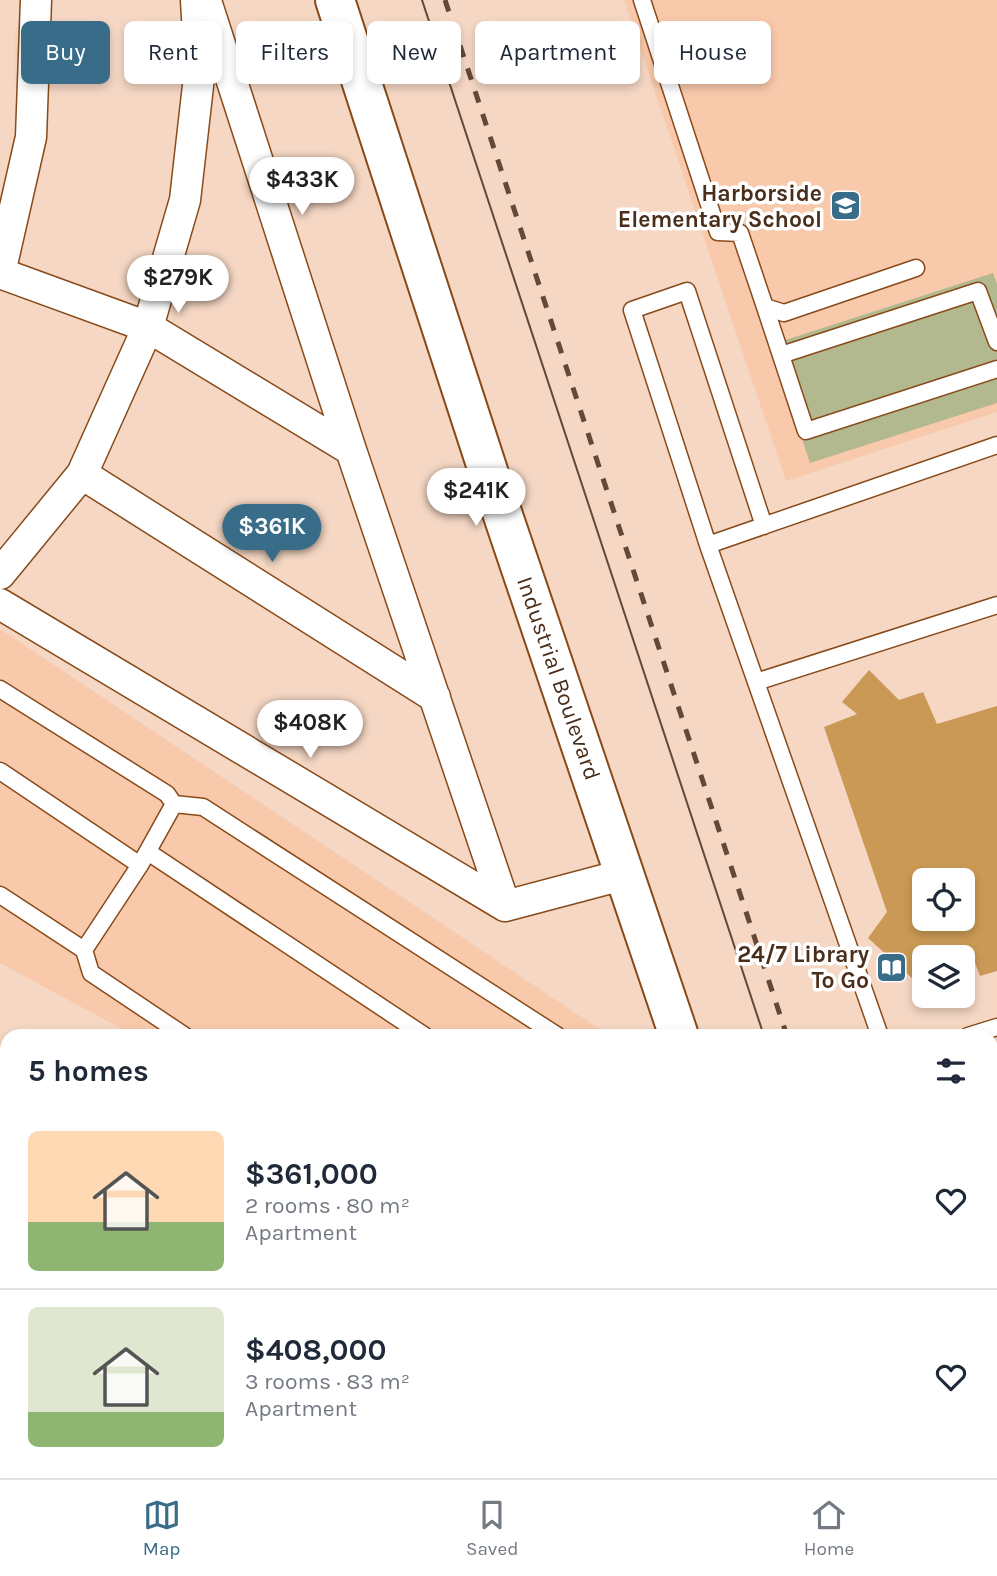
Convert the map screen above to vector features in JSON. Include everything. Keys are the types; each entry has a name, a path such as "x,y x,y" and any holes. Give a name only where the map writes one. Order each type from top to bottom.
{"main road":[{"name":"Industrial Boulevard","path":"335,0 486,464 677,1029"}],"street":[{"path":"36,0 31,137 0,273 148,327 351,450"},
{"path":"0,574 82,474 148,327 185,200 200,68 196,0"},
{"path":"206,0 351,450 505,906"},
{"path":"82,474 435,697"},
{"path":"0,604 505,906 626,874"}],"lane":[{"path":"642,0 718,232 740,233 806,431 997,369"},
{"path":"765,307 784,313 916,268"},
{"path":"764,526 687,291 632,310 708,545 878,1029"},
{"path":"781,355 978,291 997,342"},
{"path":"708,545 997,445"},
{"path":"756,682 997,605"},
{"path":"0,689 167,794 174,804 203,807 547,1029"},
{"path":"0,771 144,858 414,1029"},
{"path":"84,950 144,858 174,804"},
{"path":"0,895 84,950 91,973 175,1029"}],"shaded area":[{"name":"Harborside Elementary School","path":"624,0 997,0 997,412 786,481 640,48 640,21 631,21"},
{"path":"0,629 600,1029 122,1029 0,963"}],"green space":[{"path":"993,273 997,284 997,403 810,463 770,345"}],"building":[{"path":"869,670 899,700 923,692 937,724 997,706 997,971 980,976 975,963 975,945 912,945 912,978 868,938 887,912 824,727 857,714 842,702"}],"tram line":[{"path":"422,0 762,1029"}],"railway":[{"path":"445,0 785,1029"}],"place":[{"name":"Harborside Elementary School","path":"845,206"},
{"name":"24/7 Library To Go","path":"892,967"}]}
